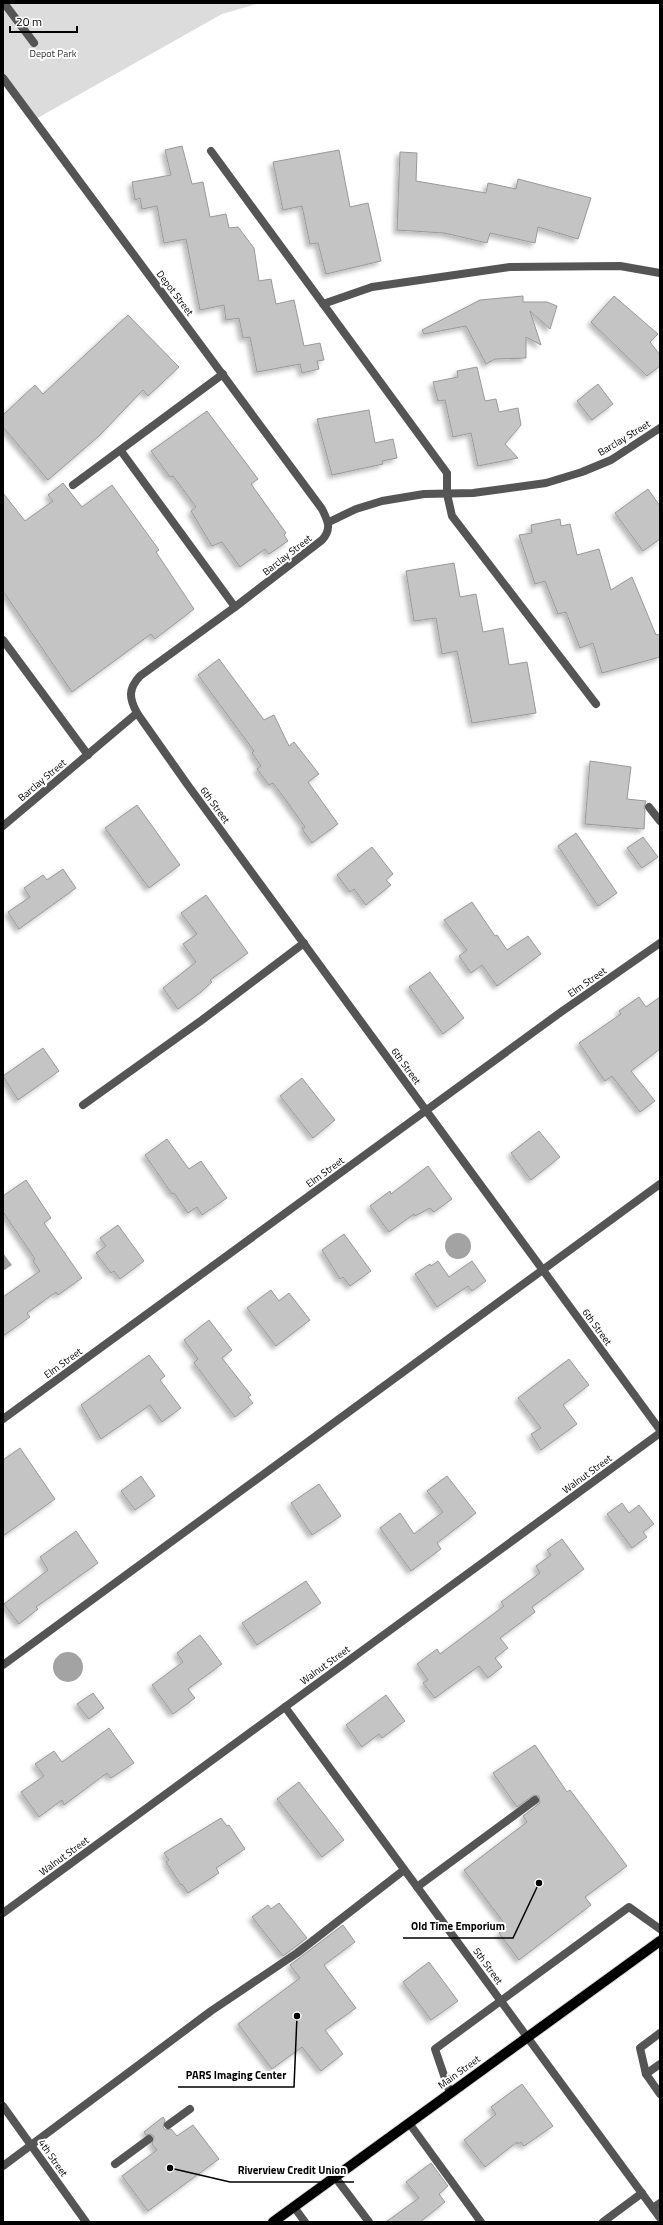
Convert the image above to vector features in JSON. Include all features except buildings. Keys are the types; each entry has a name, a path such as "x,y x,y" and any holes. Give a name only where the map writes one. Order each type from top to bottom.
{"main road":[{"name":"Main Street","path":"273,2222 660,1941"}],"street":[{"path":"4,3 34,42"},
{"name":"Depot Street","path":"3,78 223,374 280,454 322,509 329,522"},
{"path":"211,151 447,473 447,494 452,516 596,704"},
{"path":"323,304 372,287 510,267 620,266 660,273"},
{"path":"74,485 223,374"},
{"name":"Barclay Street","path":"3,826 137,713 130,695 133,683 140,676 235,607 322,540 329,529 329,522 356,509 382,501 424,494 473,493 546,483 582,472 611,460 660,428"},
{"path":"121,451 235,607"},
{"path":"3,640 88,755"},
{"name":"6th Street","path":"137,713 660,1430"},
{"path":"649,807 660,821"},
{"path":"83,1105 202,1020 304,943"},
{"name":"Elm Street","path":"3,1419 427,1112 561,1012 660,943"},
{"path":"3,1665 660,1184"},
{"name":"Walnut Street","path":"3,1913 660,1433"},
{"name":"5th Street","path":"285,1707 642,2193 657,2206 660,2218"},
{"path":"416,1887 535,1800"},
{"path":"3,2166 211,2011 297,1952 404,1870"},
{"path":"450,2093 435,2049 629,1907 660,1929"},
{"path":"660,2033 640,2048 646,2074 660,2094"},
{"path":"646,2074 660,2064"},
{"name":"4th Street","path":"3,2106 86,2222"},
{"path":"168,2125 190,2109"},
{"path":"409,2123 481,2222"},
{"path":"116,2164 148,2139"},
{"path":"335,2177 369,2222"},
{"path":"603,2222 642,2193"},
{"path":"294,2207 305,2222"}],"green space":[{"name":"Depot Park","path":"3,3 260,3 222,14 34,120 3,78"}],"shaded area":[{"path":"458,1233 467,1237 471,1246 467,1255 458,1259 449,1255 445,1246 449,1237"},
{"path":"3,1253 12,1265 3,1271"},
{"path":"68,1652 78,1657 83,1667 78,1677 68,1682 58,1677 53,1667 58,1657"}],"place":[{"name":"Old Time Emporium","path":"539,1883"},
{"name":"PARS Imaging Center","path":"297,2016"},
{"name":"Riverview Credit Union","path":"170,2168"}]}
